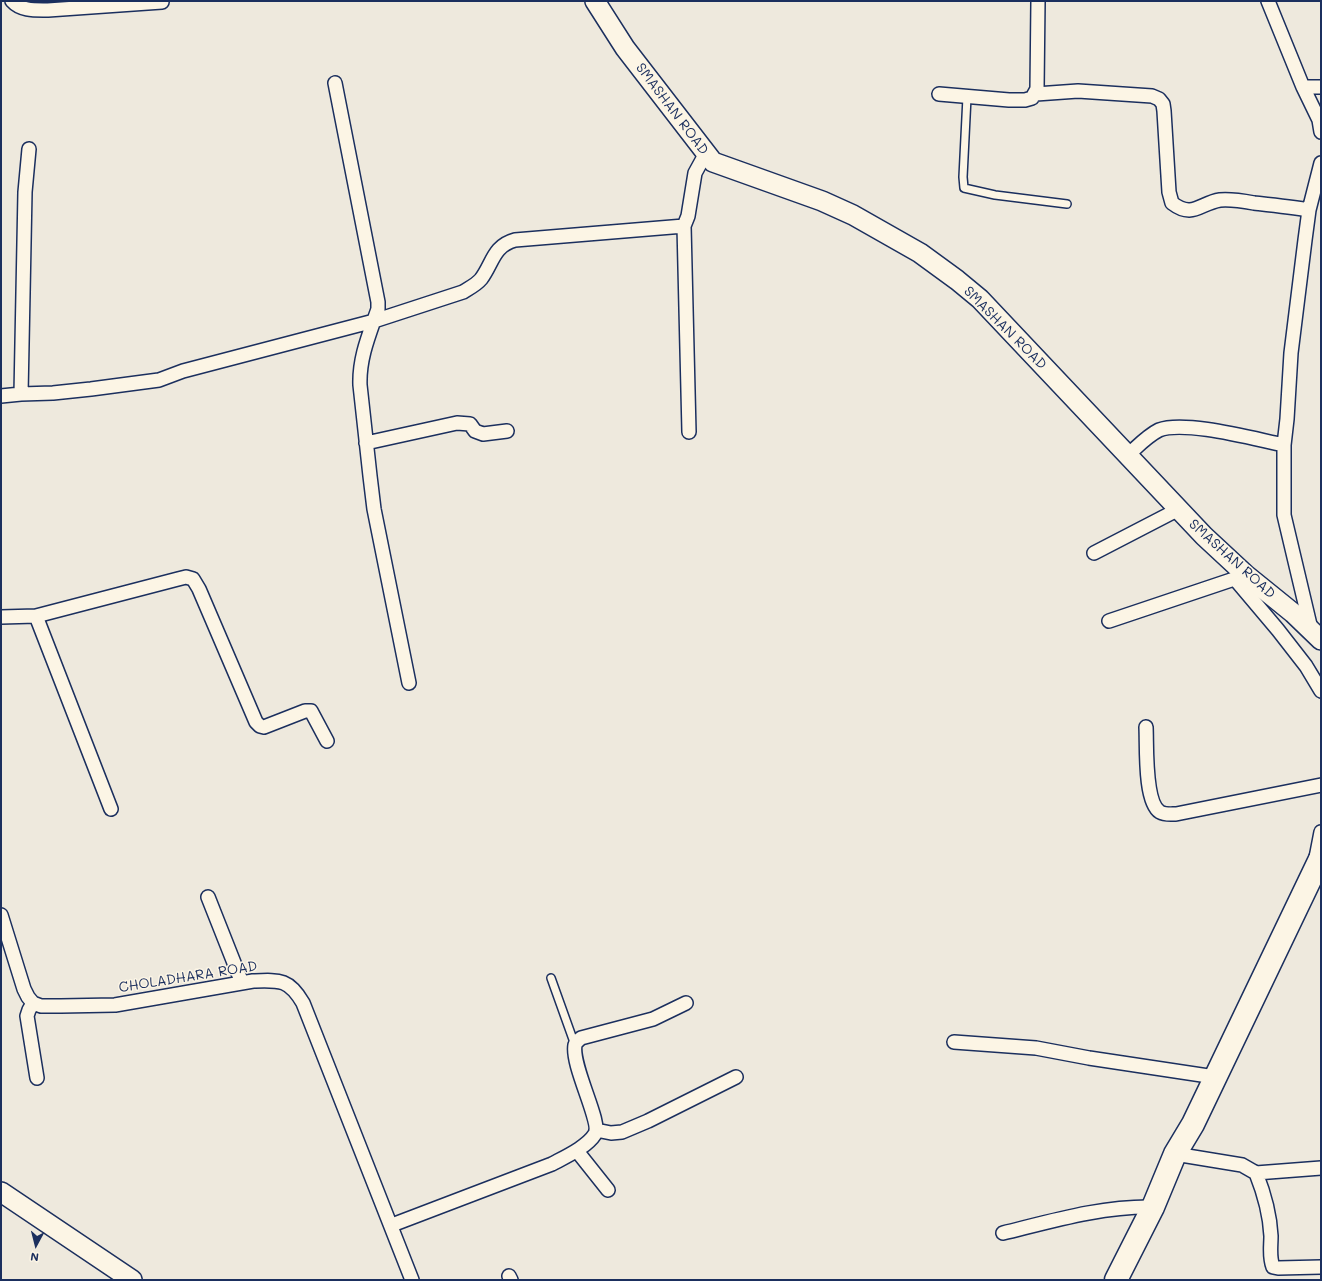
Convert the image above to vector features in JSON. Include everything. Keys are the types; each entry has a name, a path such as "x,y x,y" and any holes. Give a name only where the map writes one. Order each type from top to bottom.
{"highway":[{"path":"1116,1280 1153,1207 1175,1154 1193,1124 1317,866"}],"street":[{"path":"12,1 16,5 29,10 162,2"},
{"name":"SMASHAN ROAD","path":"595,1 626,48 713,162 822,201 853,215 920,253 956,280 980,299 1204,536 1240,577 1293,613 1316,634"},
{"path":"939,94 1025,100 1032,98 1036,94 1037,89 1038,1"},
{"path":"1268,1 1303,87 1319,120 1321,132"},
{"path":"335,83 378,302 378,309 361,360 360,371 366,443 374,508 409,683"},
{"path":"1303,87 1321,87"},
{"path":"1036,94 1078,91 1140,94 1160,98 1164,111 1169,192 1172,203 1180,210 1198,208 1219,200 1309,210"},
{"path":"21,394 25,192 29,149"},
{"path":"689,432 684,226 688,216 695,172 706,153"},
{"path":"1316,634 1284,515 1284,445 1291,353 1309,210 1321,163"},
{"path":"1,396 91,390 160,380 183,371 374,321 463,292 480,279 500,247 511,241 684,226"},
{"path":"366,443 457,423 470,424 474,431 483,434 507,431"},
{"path":"1128,455 1150,436 1160,430 1176,427 1204,429 1284,445"},
{"path":"1094,553 1179,510"},
{"path":"1,617 36,616 178,578 186,577 193,579 199,589 256,722 260,726 264,727 305,711 311,711 327,741"},
{"path":"1109,621 1240,577 1306,666 1321,691"},
{"path":"36,616 111,809"},
{"path":"1146,727 1148,780 1154,806 1160,812 1176,814 1321,785"},
{"path":"1317,866 1321,832"},
{"path":"208,897 242,983"},
{"path":"1,915 24,989 28,997 34,1003 27,1016 37,1078"},
{"name":"CHOLADHARA ROAD","path":"34,1003 41,1006 115,1005 242,983 270,980 292,986 303,1004 392,1225 412,1280"},
{"path":"392,1225 552,1164 577,1151 594,1135 596,1130 595,1118 586,1094 578,1064 575,1045 581,1038 653,1019 686,1003"},
{"path":"954,1042 1036,1048 1088,1058 1215,1077"},
{"path":"596,1130 611,1133 622,1132 648,1121 736,1077"},
{"path":"577,1151 608,1190"},
{"path":"1175,1154 1242,1165 1256,1172 1321,1168"},
{"path":"1256,1172 1263,1190 1271,1236 1270,1259 1273,1267 1321,1267"},
{"path":"1,1192 132,1280"},
{"path":"1003,1233 1096,1212 1133,1207 1153,1207"}],"lane":[{"path":"967,97 963,177 964,188 995,195 1067,204"},
{"path":"551,978 575,1045"}]}
